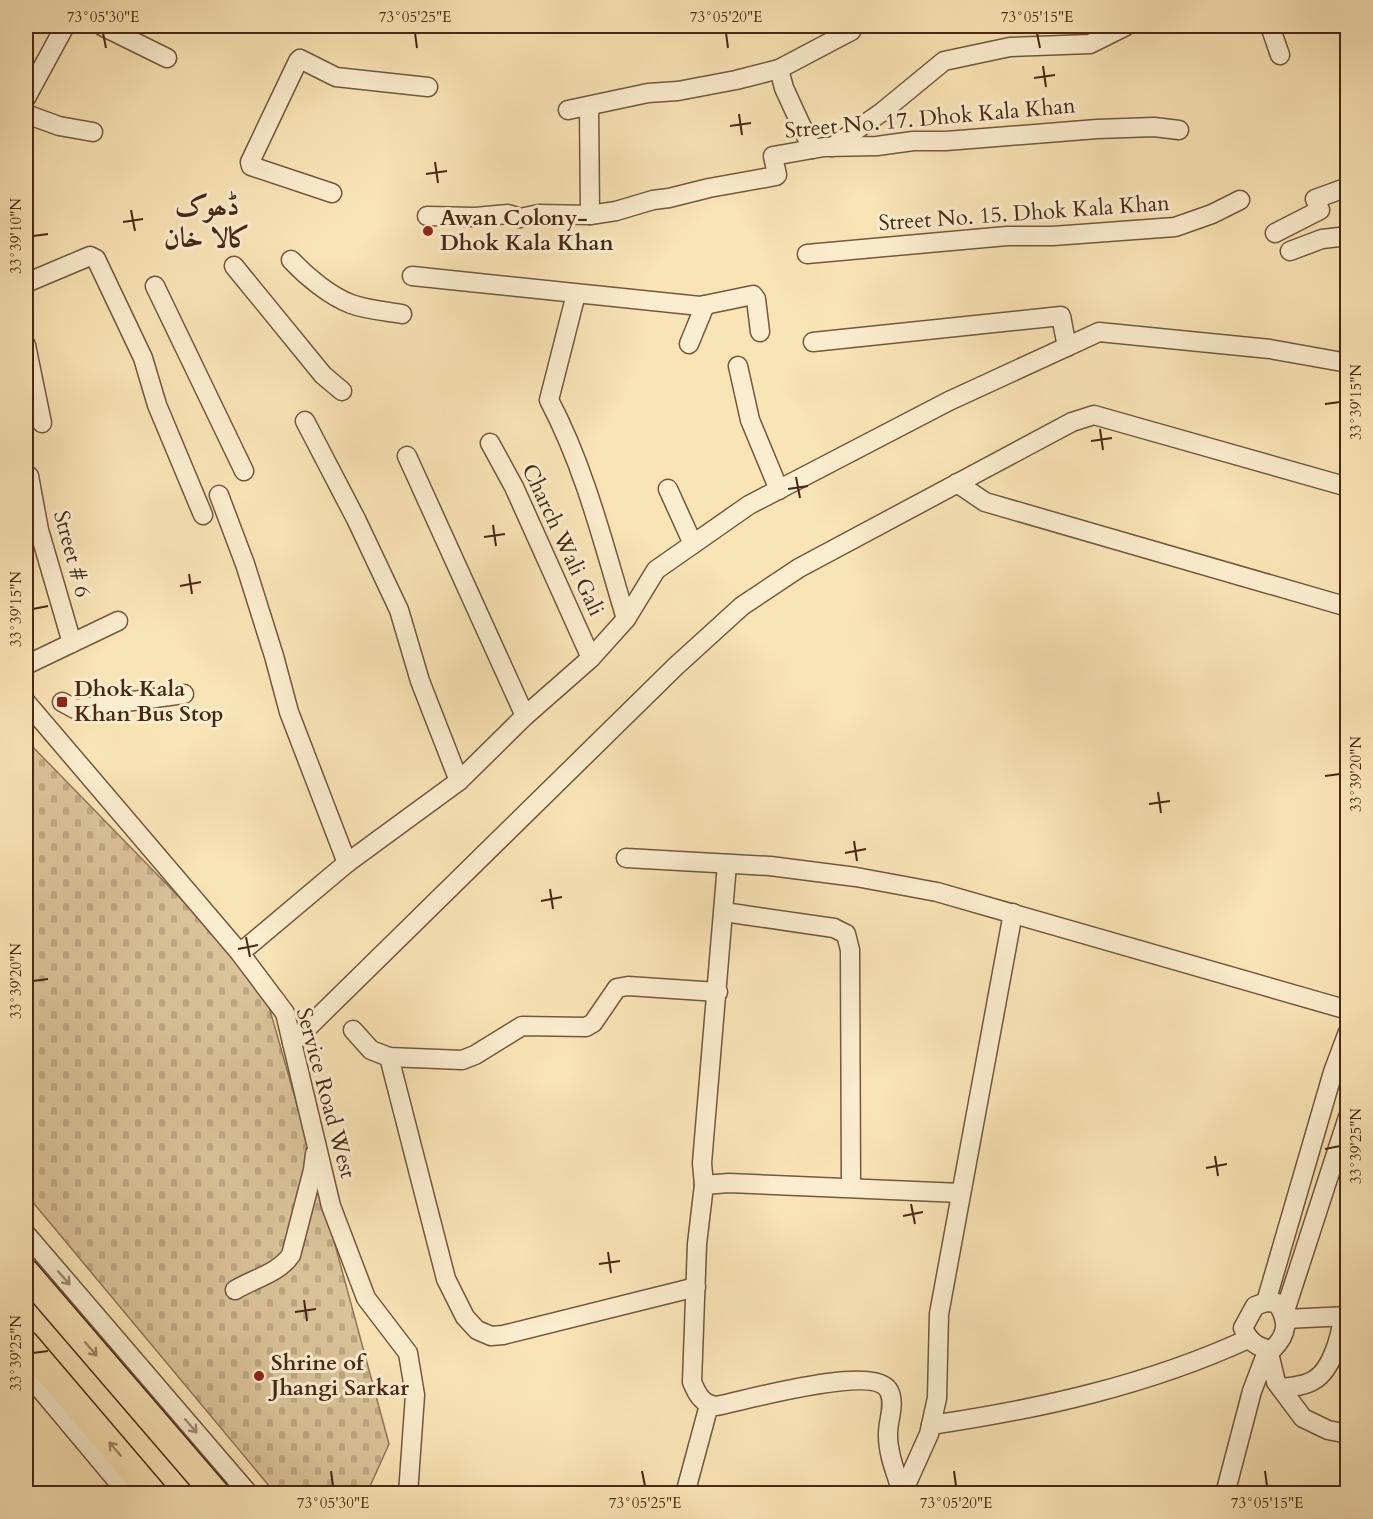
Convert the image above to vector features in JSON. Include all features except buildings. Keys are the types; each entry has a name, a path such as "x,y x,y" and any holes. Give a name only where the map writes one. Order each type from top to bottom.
{"highway":[{"path":"26,1273 216,1494"},
{"path":"26,1345 153,1494"}],"street":[{"path":"26,98 65,26"},
{"path":"102,26 167,58"},
{"path":"568,110 648,93 678,91 779,69 851,31 854,26"},
{"path":"832,147 882,112 944,61 1010,47 1090,44 1126,26"},
{"path":"1270,26 1280,55"},
{"path":"332,193 251,166 250,162 298,61 300,59 336,76 428,87"},
{"path":"779,69 783,88 812,149"},
{"path":"589,106 590,214"},
{"path":"26,114 59,126 93,132"},
{"name":"Street No. 17. Dhok Kala Khan","path":"427,216 475,217 508,214 520,218 539,214 590,214 616,211 653,200 776,176 773,156 812,149 1120,128 1154,127 1179,130"},
{"path":"1275,233 1320,210 1314,199 1347,187"},
{"name":"Street No. 15. Dhok Kala Khan","path":"807,254 1007,236 1053,236 1175,227 1212,214 1239,200"},
{"path":"1290,251 1322,239 1347,236"},
{"path":"26,283 90,256 96,260 143,358 157,405 203,515"},
{"path":"291,260 334,296 352,305 402,314"},
{"path":"234,266 323,375 342,391"},
{"path":"412,276 700,306 753,295 760,332"},
{"path":"155,286 244,471"},
{"path":"576,294 549,400 559,418 592,505 626,619"},
{"path":"689,344 705,305"},
{"path":"813,342 1061,316 1067,347"},
{"path":"240,953 347,863 459,781 525,716 591,658 626,619 656,570 749,505 949,401 1099,332 1270,349 1347,363"},
{"path":"26,345 42,423"},
{"path":"738,366 750,420 778,490"},
{"path":"292,1043 676,666 742,606 799,568 1072,422 1094,416 1347,487"},
{"path":"305,421 356,519 399,610 420,681 459,781"},
{"name":"Charch Wali Gali","path":"490,443 514,488 591,658"},
{"path":"407,456 525,716"},
{"name":"Street # 6","path":"29,476 39,530 72,643"},
{"path":"957,483 985,502 1347,607"},
{"path":"668,489 693,544"},
{"path":"219,495 251,584 289,712 347,863"},
{"path":"26,665 118,621"},
{"path":"62,702 75,709 184,694"},
{"name":"Service Road West","path":"26,702 240,953 285,1013 331,1206 366,1298 408,1353 415,1395 408,1494"},
{"path":"626,858 770,866 856,877 937,892 1347,1010"},
{"path":"727,864 702,1163 704,1185 697,1244 692,1382 698,1396 709,1405 725,1404 806,1386 866,1380 883,1385 888,1390 890,1398 891,1413 887,1435 902,1493"},
{"path":"724,912 834,928 846,934 850,950 851,1187"},
{"path":"902,1493 929,1434 937,1398 939,1314 1012,913"},
{"path":"353,1030 371,1050 389,1057 462,1060 476,1055 522,1026 586,1027 593,1023 617,988 628,986 718,992"},
{"path":"1266,1302 1347,1032"},
{"path":"389,1057 446,1279 465,1317 477,1330 491,1336 503,1335 696,1287"},
{"path":"1285,1317 1277,1303 1266,1302 1255,1306 1243,1328 1248,1339 1262,1348 1272,1350 1282,1340 1286,1327 1285,1317 1347,1117"},
{"path":"235,1290 268,1273 287,1261 291,1255 313,1170 315,1146"},
{"path":"704,1185 729,1183 961,1193"},
{"path":"26,1233 249,1494"},
{"path":"1281,1388 1315,1380 1336,1350 1345,1316 1285,1317"},
{"path":"931,1425 976,1419 1108,1390 1174,1370 1248,1339"},
{"path":"1268,1349 1276,1382 1303,1418 1328,1430 1347,1434"},
{"path":"1225,1494 1252,1391 1268,1349"},
{"path":"26,1372 128,1494"},
{"path":"685,1494 709,1405"}],"green space":[{"path":"26,740 262,982 389,1444 367,1493 275,1493 26,1194"}],"place":[{"name":"Awan Colony- Dhok Kala Khan","path":"428,231"},
{"name":"Dhok Kala Khan Bus Stop","path":"62,702"},
{"name":"Shrine of Jhangi Sarkar","path":"259,1376"}],"district":[{"name":"ڈھوک کالا خان","path":"207,222"}]}
